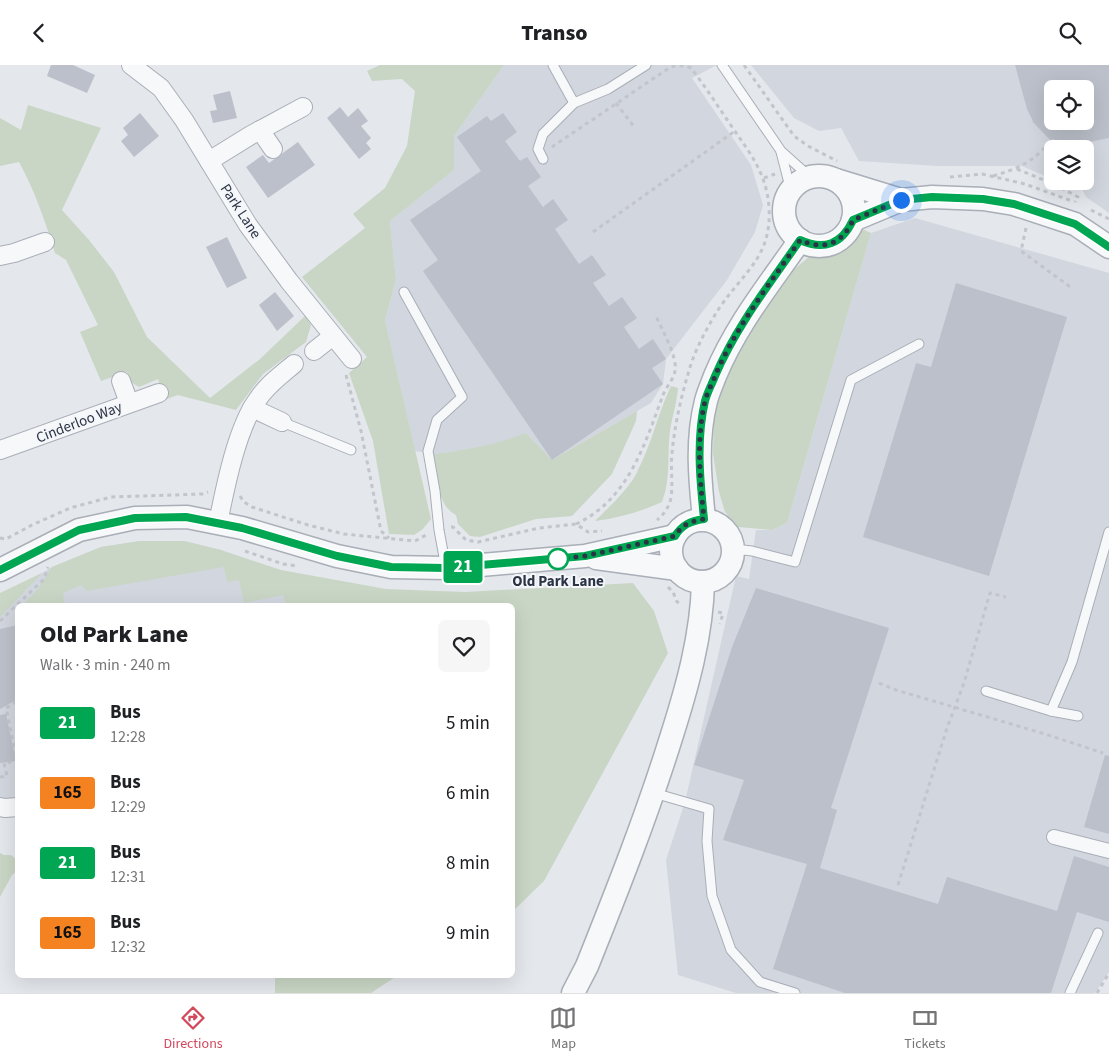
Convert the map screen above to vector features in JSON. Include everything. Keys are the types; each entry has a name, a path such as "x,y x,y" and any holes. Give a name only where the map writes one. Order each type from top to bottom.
{"street":[{"name":"Park Lane","path":"131,65 161,88 184,120 248,225 288,281 352,359"},
{"path":"209,161 302,107"},
{"path":"260,130 273,149"},
{"path":"839,172 845,188 851,197 854,209 853,220 848,230 841,238 821,246 800,240 792,232 785,217 786,201 791,191 799,182 810,177 839,172 901,200"},
{"path":"853,220 901,200 932,197 983,199 1014,204 1075,224 1109,247"},
{"path":"704,519 700,480 700,441 706,400 736,332 800,240"},
{"path":"0,256 45,242"},
{"path":"314,351 333,336"},
{"path":"218,523 242,429 252,408 266,389 294,364"},
{"path":"121,381 129,403"},
{"name":"Cinderloo Way","path":"0,450 159,393"},
{"path":"252,408 282,422"},
{"path":"0,570 79,530 135,518 186,517 218,523 242,528 337,556 391,567 446,568 585,556 675,536"},
{"path":"585,556 671,577 703,582 713,581 729,568 733,559 734,549 728,532 721,525 704,519 687,523 675,536 671,553 671,577"},
{"path":"573,993 588,966 654,793 686,690 703,605 703,582"},
{"path":"1054,837 1109,851"}],"lane":[{"path":"553,65 574,103"},
{"path":"542,157 538,149 543,134 574,103 608,89 646,65"},
{"path":"722,65 781,151 810,177"},
{"path":"781,151 791,191"},
{"path":"404,292 462,397 437,420 428,451 436,491 439,530 446,568"},
{"path":"734,549 752,551 796,562 851,380 919,344"},
{"path":"282,422 351,450"},
{"path":"1051,711 1072,662 1109,532"},
{"path":"986,691 1051,711 1078,716"},
{"path":"654,793 709,809 707,841 712,896 731,950 760,982 795,993"},
{"path":"1070,993 1098,933"}],"path":[{"path":"744,65 794,136 839,172"},
{"path":"542,157 616,103 672,66 687,66 691,68 735,131 764,177 769,208 766,243 756,262 716,314 706,330 692,361 675,423 671,455 670,501 664,514 653,523"},
{"path":"608,89 635,128"},
{"path":"593,232 735,131"},
{"path":"991,176 1017,169 1041,153 1044,149"},
{"path":"944,178 982,174 1025,184 1075,202 1078,197 1056,185 1017,169"},
{"path":"1050,193 1044,209 1029,213 1021,251 1073,289"},
{"path":"1084,207 1109,219"},
{"path":"225,492 240,495 244,502 252,507 308,525 344,533 415,541 426,534 453,527 466,540 478,542 539,528 576,524 589,518 615,496 634,469 664,391 675,372 674,358 655,314"},
{"path":"576,524 588,532 603,531"},
{"path":"19,603 44,579 49,566"},
{"path":"671,577 673,592 677,602 703,605"},
{"path":"898,885 964,683 990,593 1006,597"},
{"path":"0,621 15,607"},
{"path":"879,683 896,690 1103,753"},
{"path":"15,703 6,708 15,748"},
{"path":"0,777 7,776 4,763 15,761"},
{"path":"1098,993 1109,973"}],"shaded area":[{"path":"504,65 717,65 692,78 751,165 763,205 755,232 727,280 666,359 663,384 651,403 552,460 526,433 509,440 469,450 433,454 415,451 385,320 396,280 390,221 454,170 454,136"},
{"path":"751,65 1109,65 1109,213 1086,197 1083,190 1094,190 1094,140 1044,140 1044,176 1022,166 938,166 859,161 841,128 819,131 794,118"},
{"path":"915,218 1109,273 1109,972 1095,993 736,993 678,975 666,860 685,802 736,576 749,579 756,530 772,530 787,523 871,233"},
{"path":"140,541 184,541 221,550 284,595 286,603 15,603 15,799 0,802 0,594 52,567 101,547"}],"green space":[{"path":"380,65 504,65 454,136 454,170 390,221 396,280 385,320 431,519 423,529 414,535 389,534 373,441 349,373 367,357 302,277 365,228 353,214 385,188 407,146 415,91 402,79 372,81 367,71"},
{"path":"28,105 101,128 62,210 114,272 147,337 210,398 260,359 305,316 311,325 306,342 263,374 236,410 178,395 164,400 158,379 139,387 131,382 127,372 101,381 80,332 98,325 66,260 55,253 39,206 19,162 0,166 0,118 21,130"},
{"path":"862,229 871,233 787,523 772,530 738,527 725,512 719,492 713,454 714,413 717,398 745,331 791,272 810,256 839,244"},
{"path":"671,386 678,388 670,431 667,485 662,502 629,514 595,521 619,497 635,477"},
{"path":"637,411 636,421 612,474 572,516 536,519 480,537 470,536 458,524 456,515 449,510 441,496 433,454 480,447 526,433 552,460"},
{"path":"140,541 184,541 221,550 281,570 386,589 465,592 633,583 654,611 668,653 544,881 515,909 515,603 285,603 283,595 244,603 239,580 227,582 224,567 86,591 81,585 63,593 65,603 24,603 38,589 52,567 101,547"},
{"path":"42,573 0,617 0,593"},
{"path":"0,853 11,855 15,858 15,873 0,897"},
{"path":"275,978 394,978 371,993 275,993"}],"building":[{"path":"51,65 73,65 95,75 87,93 47,76"},
{"path":"1015,65 1109,65 1109,138 1094,141 1050,140 1033,121 1027,109"},
{"path":"230,91 237,118 213,123 210,111 217,110 213,95"},
{"path":"340,107 348,117 358,108 368,121 361,126 371,138 366,143 371,149 359,159 327,118"},
{"path":"140,113 159,136 134,157 121,141 128,135 123,128"},
{"path":"503,113 517,132 505,141 520,161 527,157 541,177 528,186 543,207 553,199 568,220 555,229 579,264 592,255 606,275 593,283 609,306 622,297 637,318 624,327 639,349 653,339 666,359 652,368 663,384 552,460 423,271 438,260 410,220 481,171 457,137 487,116 491,121"},
{"path":"298,142 315,165 268,198 246,167 263,155 269,163"},
{"path":"227,237 247,278 227,288 206,247"},
{"path":"956,283 1067,317 989,576 863,537 916,363 931,367"},
{"path":"275,292 294,316 277,331 259,305"},
{"path":"756,588 889,628 831,808 837,810 820,868 938,904 947,877 1057,911 1074,856 1109,867 1109,922 1077,912 1051,993 845,993 773,969 807,864 723,840 744,780 694,765 732,647"},
{"path":"15,626 15,701 0,709 0,629"},
{"path":"6,714 15,761 0,763 0,715"},
{"path":"1105,755 1109,756 1109,834 1084,827"}],"bus line":[{"name":"21","path":"0,570 79,530 135,518 186,517 242,528 337,556 391,567 446,568 585,556 675,536 687,523 704,519 700,480 700,441 706,400 719,368 736,332 800,240 821,246 832,243 841,238 853,220 901,200 932,197 983,199 1014,204 1075,224 1109,247"}],"place":[{"name":"Old Park Lane","path":"558,559"}],"route":[{"path":"558,559 585,556 675,536 687,523 704,519 700,480 700,441 706,400 736,332 800,240 821,246 832,243 841,238 853,220 901,200"}]}
